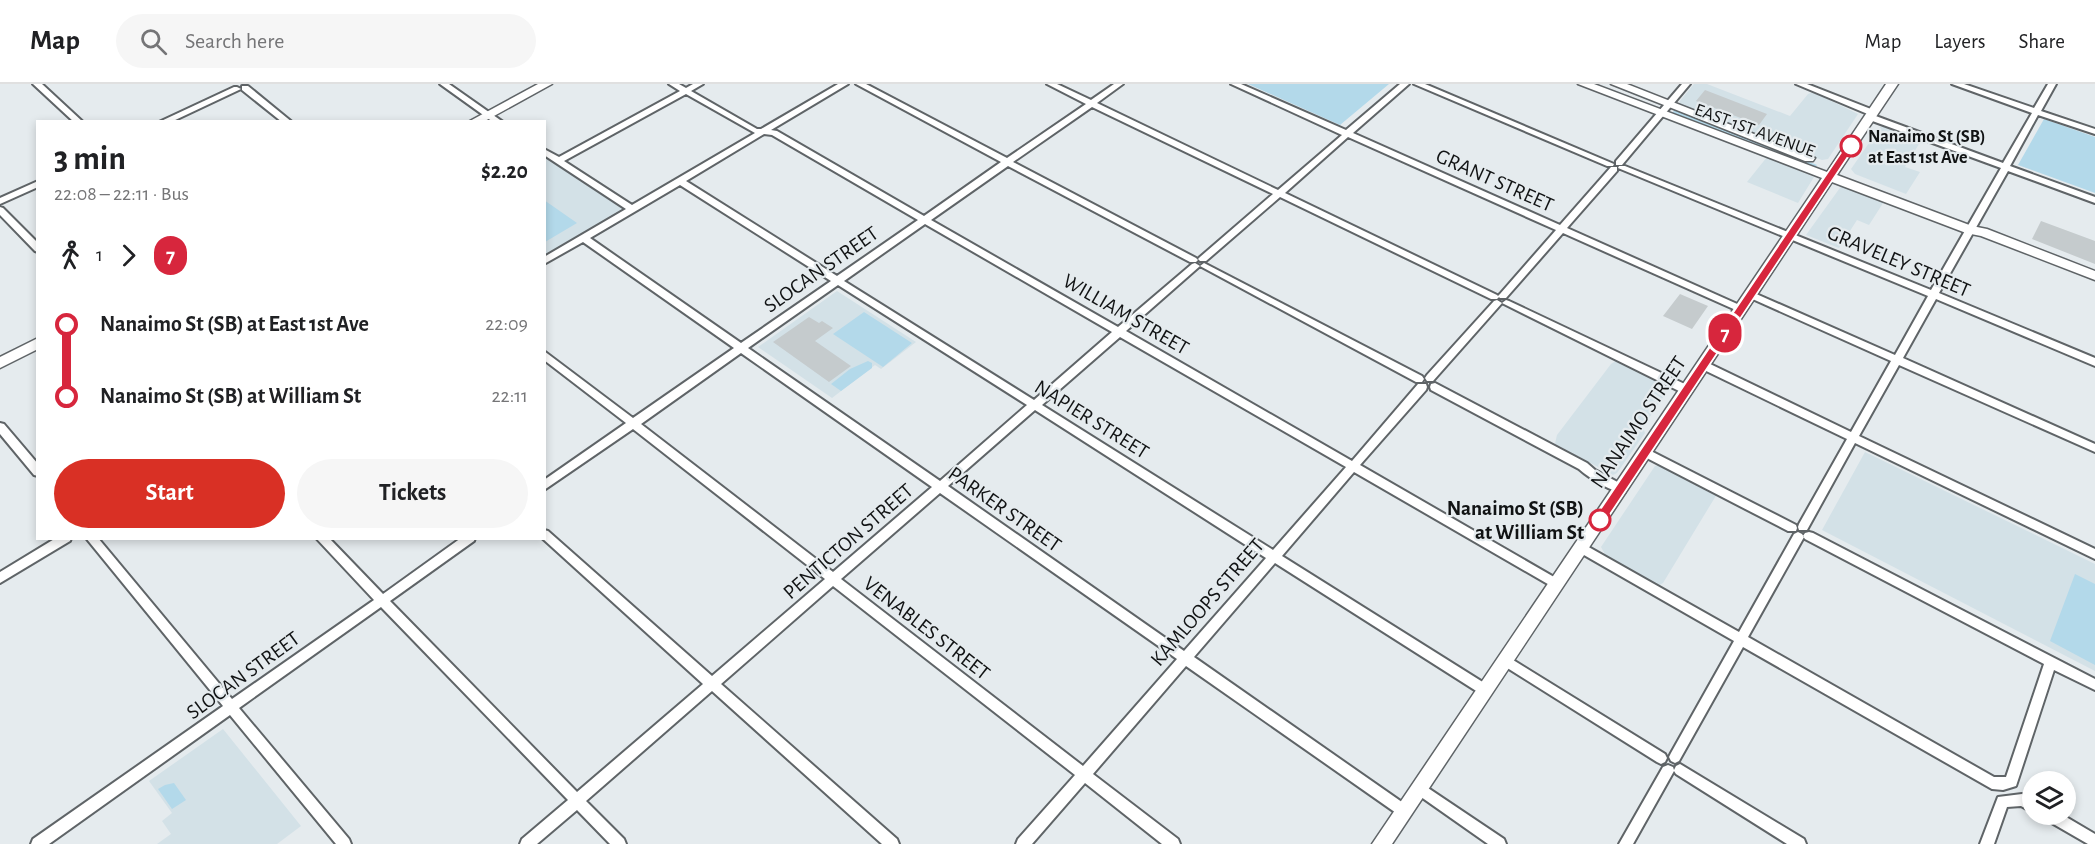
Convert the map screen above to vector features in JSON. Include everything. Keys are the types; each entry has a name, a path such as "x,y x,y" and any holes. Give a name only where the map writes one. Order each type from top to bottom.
{"main road":[{"path":"477,120 546,84"},
{"name":"EAST 1ST AVENUE","path":"1584,84 1662,114 1832,173"},
{"name":"EAST 1ST AVENUE","path":"1617,84 1832,173 2095,276"},
{"name":"NANAIMO STREET","path":"1381,844 1892,84"},
{"path":"0,363 36,345"}],"street":[{"path":"37,84 78,120"},
{"path":"444,84 497,120"},
{"name":"WILLIAM STREET","path":"673,84 755,131 774,133 1557,584"},
{"path":"559,160 699,84"},
{"path":"546,260 844,84"},
{"path":"860,84 1199,263 1429,389 1432,382 1500,300 1686,84"},
{"path":"1051,84 1687,390"},
{"name":"SLOCAN STREET","path":"546,485 1119,84"},
{"name":"GRANT STREET","path":"1235,84 1741,309"},
{"name":"PENTICTON STREET","path":"527,844 1405,84"},
{"name":"GRAVELEY STREET","path":"1418,84 2095,362"},
{"path":"1800,84 1871,115 2095,200"},
{"path":"1956,84 2095,132"},
{"path":"1626,844 1674,766 1741,639 1933,295 1975,229 2005,167 2052,84"},
{"path":"167,120 242,86 285,120"},
{"path":"546,152 633,209"},
{"name":"NAPIER STREET","path":"680,181 1485,690"},
{"path":"0,201 36,185"},
{"path":"0,210 36,247"},
{"name":"PARKER STREET","path":"584,238 1404,811"},
{"path":"1751,295 2095,448"},
{"name":"VENABLES STREET","path":"546,356 1173,844"},
{"path":"1704,366 2094,551"},
{"path":"1432,382 1621,489"},
{"name":"KAMLOOPS STREET","path":"1023,844 1352,467 1420,383"},
{"path":"0,427 36,470"},
{"path":"1645,452 2095,684"},
{"path":"546,536 892,844"},
{"path":"0,578 63,540"},
{"path":"93,540 344,844"},
{"path":"323,540 619,844"},
{"name":"SLOCAN STREET","path":"38,844 467,540"},
{"path":"1581,548 1992,783 2011,782 2051,662"},
{"path":"1505,660 1661,758 1667,754 1674,766 1799,844"},
{"path":"1419,788 1499,844"},
{"path":"1987,844 2003,801 2022,800"},
{"path":"2067,825 2095,841"}],"shaded area":[{"path":"1248,84 1389,84 1340,125"},
{"path":"1694,84 1707,84 1790,116 1808,94 1813,92 1858,114 1828,159 1822,160 1683,107 1679,102"},
{"path":"1675,110 1817,165 1815,167 1671,114"},
{"path":"2044,119 2095,137 2095,193 2018,165"},
{"path":"1880,127 1890,127 1922,139 1905,167 1920,172 1906,194 1855,174 1851,169"},
{"path":"546,157 623,209 620,213 546,256"},
{"path":"1767,157 1814,177 1798,203 1747,182"},
{"path":"1842,185 1885,200 1869,225 1857,220 1839,248 1806,235"},
{"path":"546,201 577,223 546,241"},
{"path":"837,291 916,342 881,369 875,365 832,398 758,347"},
{"path":"864,312 912,343 883,367 833,334"},
{"path":"1617,360 1663,383 1668,390 1643,427 1645,433 1617,473 1613,475 1555,444 1557,435 1611,364"},
{"path":"868,361 872,363 872,368 841,391 831,384 850,369"},
{"path":"1865,452 2095,564 2095,671 1822,530"},
{"path":"1661,465 1717,494 1663,583 1658,586 1606,556 1601,547 1655,466"},
{"path":"2075,574 2095,584 2095,665 2050,641"},
{"path":"223,729 301,826 277,844 157,844 171,834 162,821 172,813 149,781"},
{"path":"174,783 186,800 172,809 158,789"}],"building":[{"path":"1705,90 1767,114 1759,125 1696,101"},
{"path":"2041,221 2095,241 2095,264 2032,239"},
{"path":"1680,294 1708,306 1692,329 1663,316"},
{"path":"809,317 833,328 815,341 851,366 829,382 773,342"}],"bus line":[{"name":"7","path":"1600,520 1851,146"}],"place":[{"name":"Nanaimo St (SB) at East 1st Ave","path":"1851,146"},
{"name":"Nanaimo St (SB) at William St","path":"1600,520"}]}
